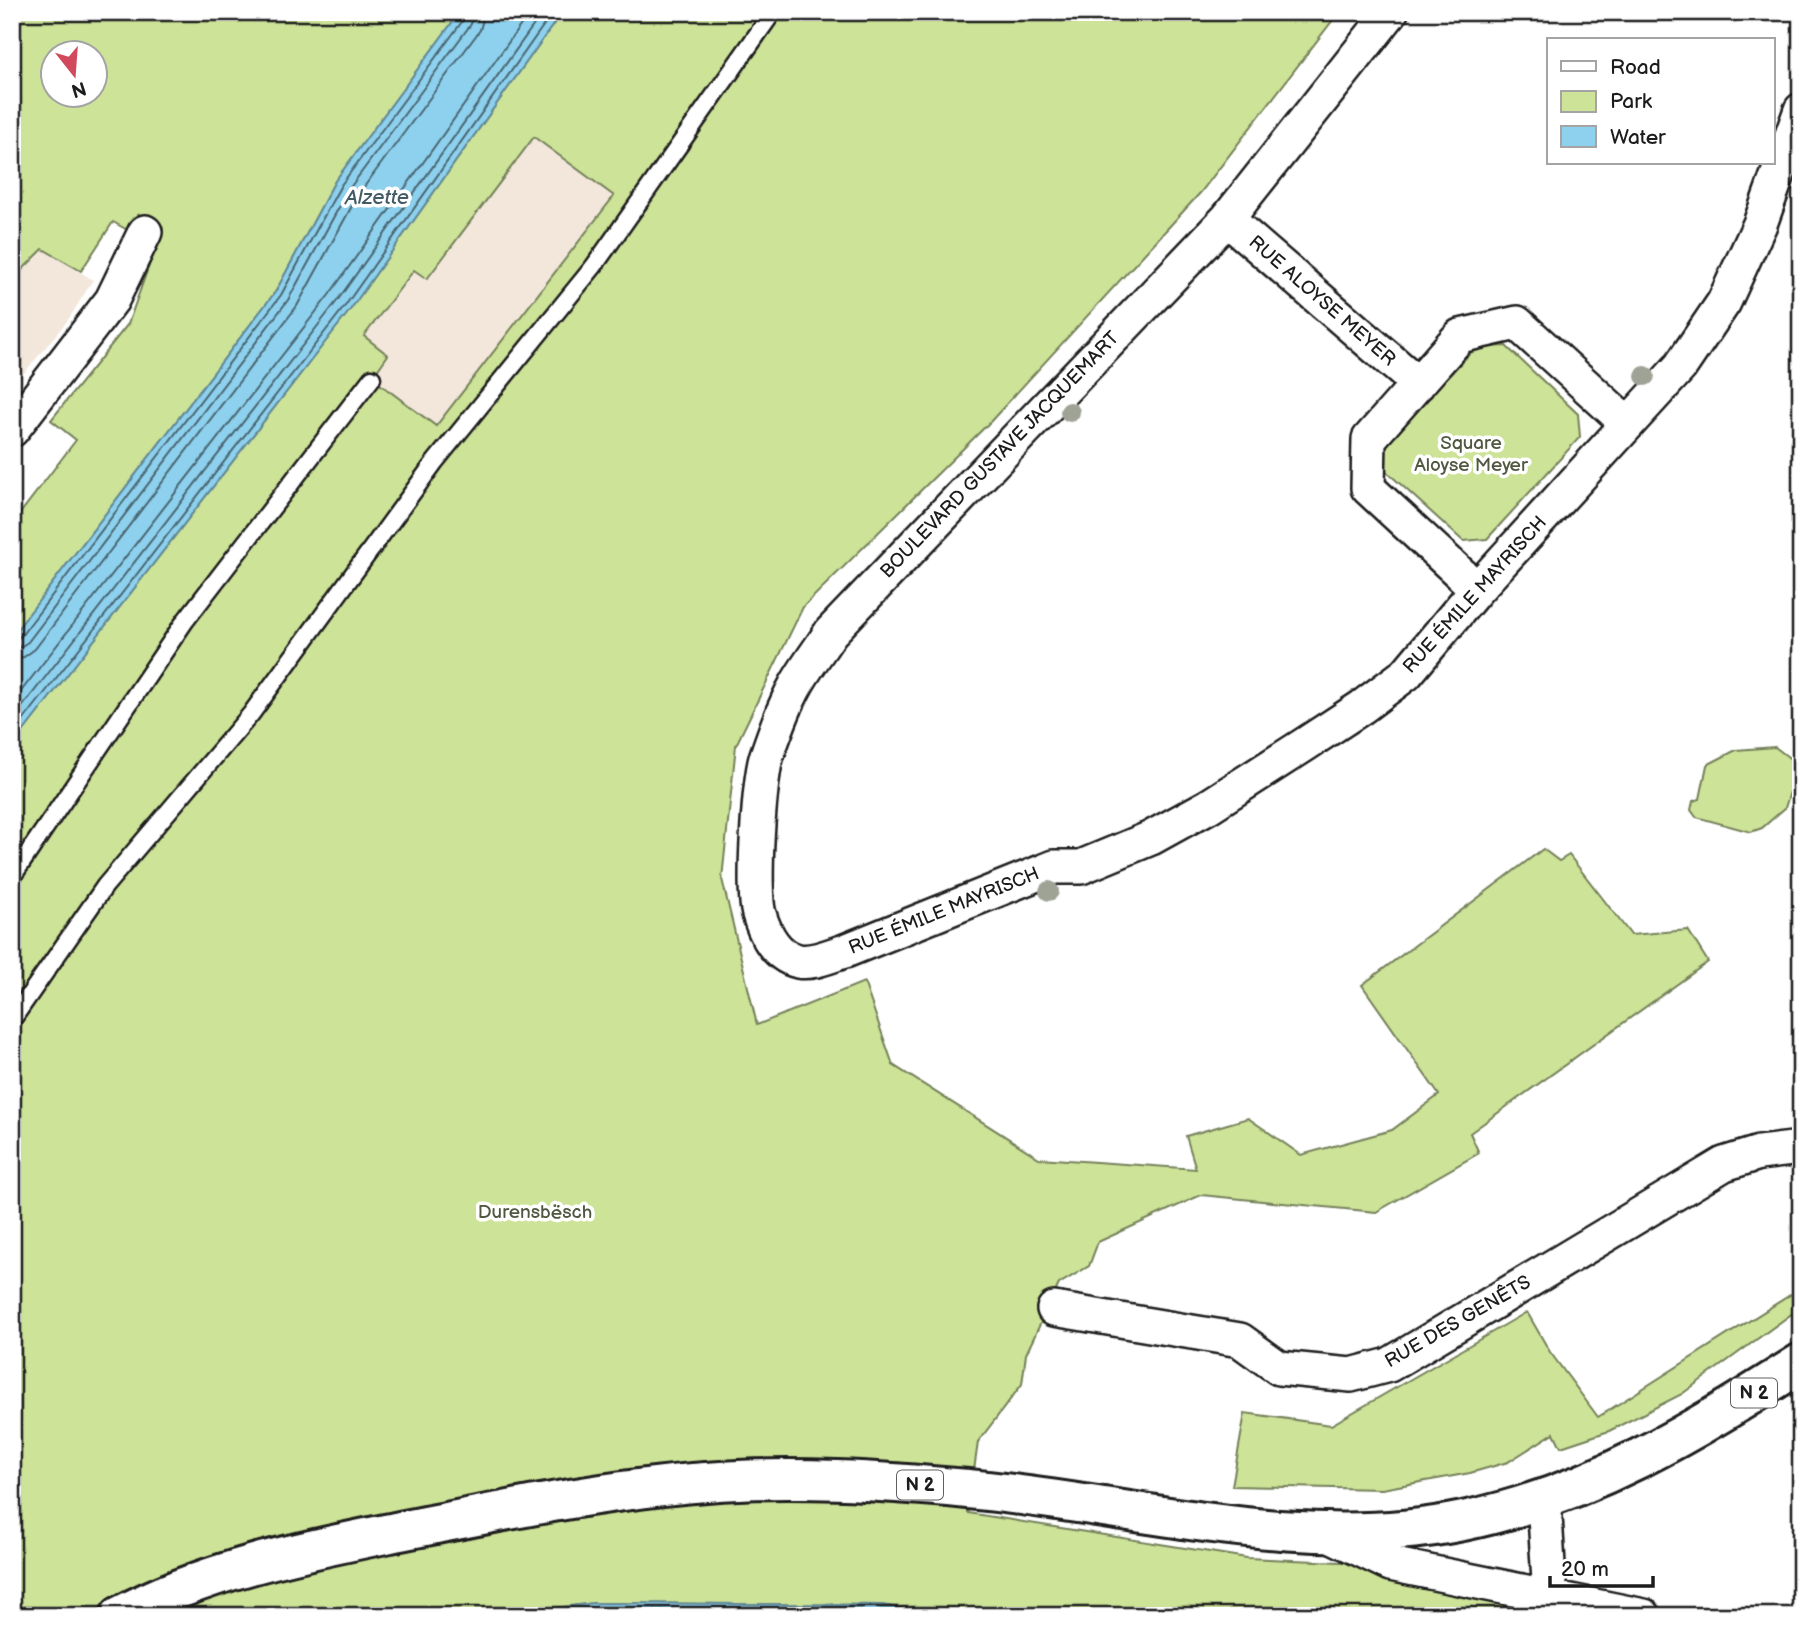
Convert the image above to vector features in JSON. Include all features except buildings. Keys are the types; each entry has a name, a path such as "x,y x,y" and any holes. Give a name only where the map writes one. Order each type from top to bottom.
{"main road":[{"name":"N 2","path":"125,1615 219,1575 299,1552 596,1494 709,1482 840,1479 971,1489 1247,1526 1324,1532 1388,1531 1461,1521 1544,1500 1623,1467 1707,1423 1801,1363"}],"street":[{"name":"BOULEVARD GUSTAVE JACQUEMART","path":"782,954 769,940 758,912 756,891 759,823 766,758 794,687 831,632 1227,219 1391,12"},
{"name":"RUE ÉMILE MAYRISCH","path":"782,954 798,961 812,961 845,951 1054,867 1081,867 1151,838 1209,806 1294,752 1406,674 1477,589 1680,368 1724,302 1760,224 1801,110"},
{"name":"RUE ALOYSE MEYER","path":"1227,219 1418,384"},
{"path":"12,430 112,300 145,232"},
{"path":"1477,589 1368,488 1369,439 1460,337 1517,323 1628,424"},
{"name":"RUE DES GENÊTS","path":"1054,1309 1240,1340 1279,1368 1352,1375 1389,1365 1724,1164 1759,1153 1801,1148"},
{"path":"1544,1500 1550,1597"},
{"path":"1324,1532 1390,1564 1644,1616"}],"lane":[{"path":"12,1020 105,886 251,714 433,463 594,266 773,12"},
{"path":"12,877 185,621 372,377"}],"shaded area":[{"path":"625,12 607,189 614,196 436,426 372,378 364,337 415,270 427,279"},
{"path":"43,249 93,280 68,320 12,388 12,280"}],"green space":[{"path":"12,12 460,12 335,181 276,291 12,636 12,524 76,440 51,420 128,324 156,246 113,222 81,271 43,249 12,280"},
{"name":"Durensbësch","path":"562,12 1339,12 1201,192 990,422 803,607 736,745 722,879 757,1025 864,982 893,1065 1039,1158 1196,1169 1186,1136 1248,1118 1301,1155 1392,1130 1439,1095 1362,985 1543,849 1559,861 1569,855 1631,935 1688,930 1708,962 1470,1133 1479,1153 1376,1212 1201,1195 1098,1242 1089,1266 1059,1284 1026,1354 1022,1384 978,1442 968,1513 1247,1558 1390,1564 1644,1616 949,1616 881,1605 594,1603 495,1616 12,1616 12,746 350,310","holes":["534,137 614,196 436,426 372,378 388,355 364,336 414,270 427,279"]},
{"name":"Square Aloyse Meyer","path":"1506,346 1578,414 1580,437 1487,539 1463,541 1386,471 1383,446 1475,348"},
{"path":"1775,747 1792,760 1794,779 1785,808 1762,828 1751,832 1696,817 1691,810 1693,801 1700,799 1707,765 1736,750"},
{"path":"1801,1288 1801,1307 1682,1394 1609,1431 1561,1447 1554,1433 1508,1462 1470,1473 1382,1489 1232,1486 1245,1413 1331,1425 1527,1312 1550,1352 1598,1417"}],"water":[{"name":"Alzette","path":"460,12 562,12 350,310 12,746 12,636 276,291 335,181"},
{"path":"594,1603 881,1605 949,1616 495,1616"}]}
